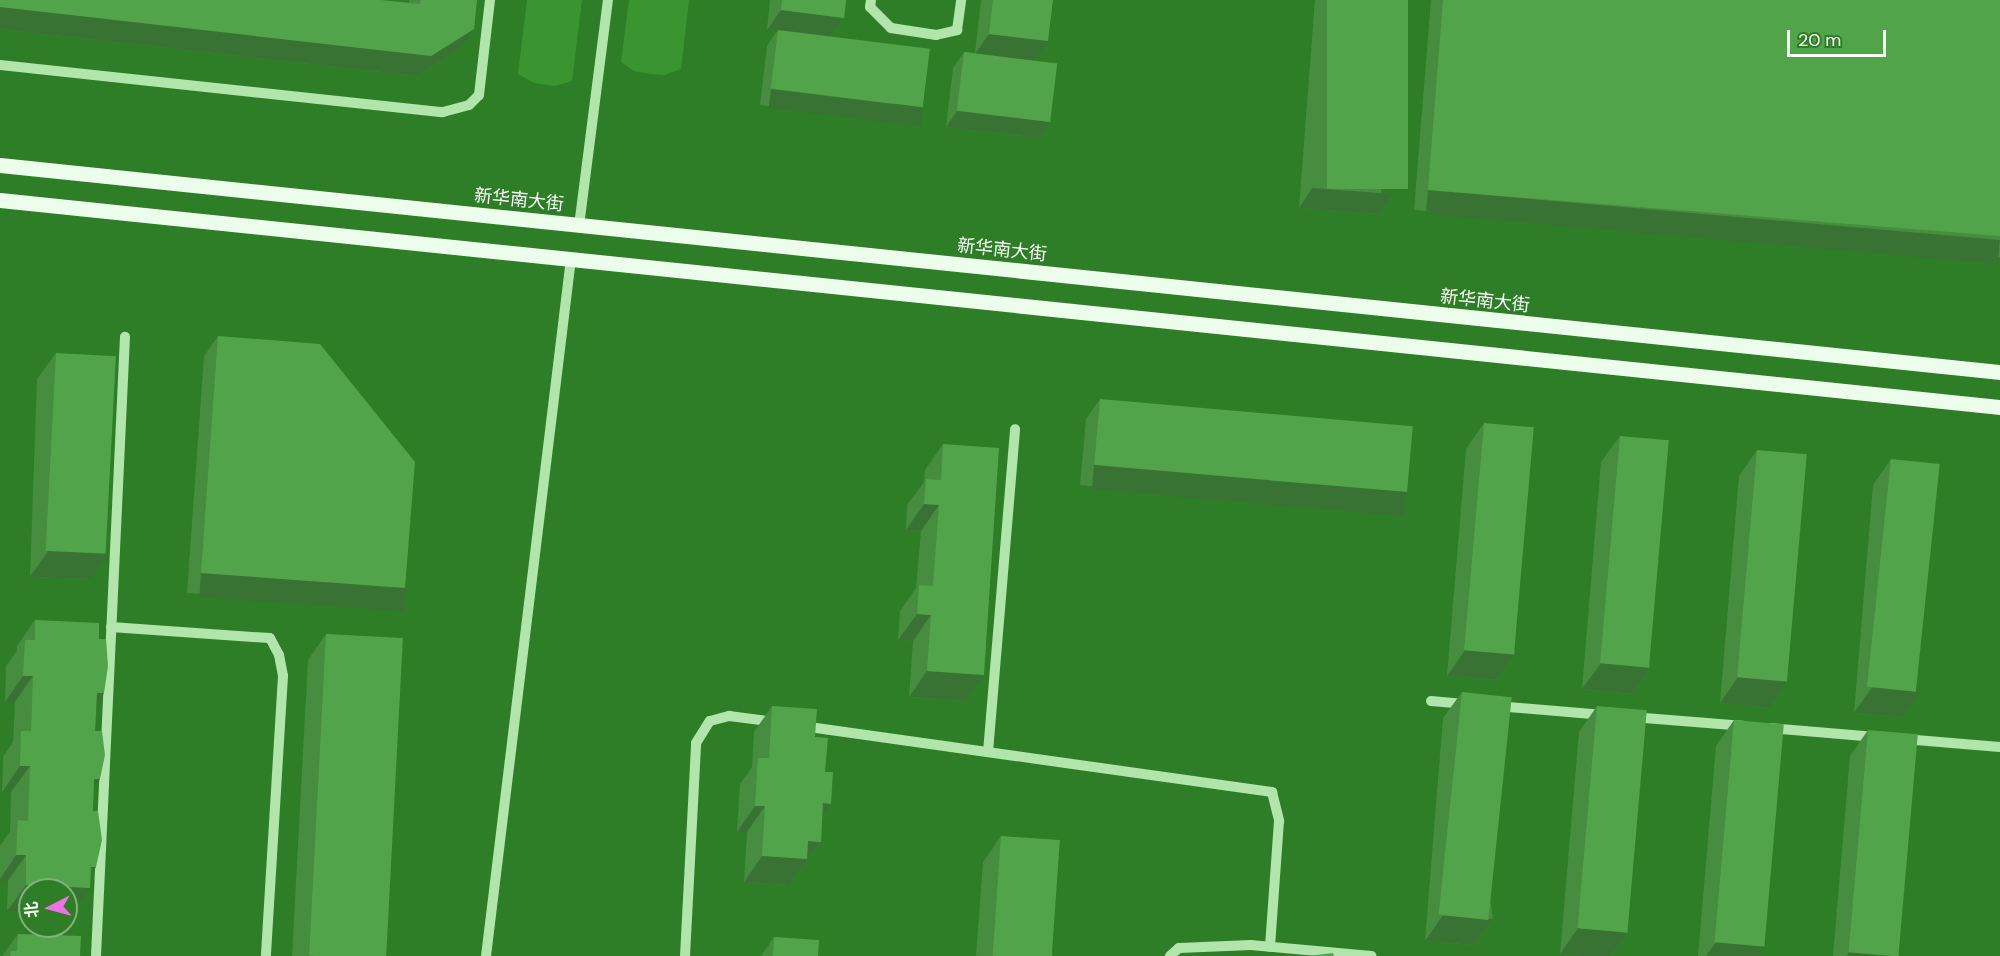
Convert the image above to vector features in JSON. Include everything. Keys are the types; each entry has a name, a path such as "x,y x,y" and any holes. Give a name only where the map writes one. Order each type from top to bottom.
{"main road":[{"name":"新华南大街","path":"0,165 2000,372"},
{"path":"0,200 2000,407"}],"street":[{"path":"0,65 443,112 469,105 479,95 490,0"},
{"path":"579,226 608,0"},
{"path":"871,0 870,7 891,28 936,35 957,30 961,0"},
{"path":"486,956 571,259"},
{"path":"96,956 125,337"},
{"path":"988,752 1015,429"},
{"path":"111,627 270,638 279,655 283,676 266,956"},
{"path":"1431,701 2000,747"},
{"path":"685,956 696,743 710,721 729,716 1272,792 1279,821 1270,947"},
{"path":"1170,956 1179,948 1270,947 1371,956"}],"green space":[{"path":"527,0 582,0 572,81 555,86 534,83 518,74"},
{"path":"629,0 689,0 681,69 664,75 650,74 634,71 621,62"}],"building":[{"path":"0,0 381,0 420,4 421,0 477,0 474,29 431,56 0,7"},
{"path":"782,0 846,0 844,18 781,10"},
{"path":"993,0 1053,0 1048,41 989,34"},
{"path":"1327,0 1408,0 1408,189 1327,189"},
{"path":"1443,0 2000,0 2000,236 1428,190"},
{"path":"778,30 930,49 923,107 771,89"},
{"path":"964,52 1057,63 1050,122 957,111"},
{"path":"218,336 320,344 415,462 405,588 201,573"},
{"path":"56,353 116,356 106,554 46,551"},
{"path":"1100,399 1413,426 1407,492 1094,465"},
{"path":"1484,423 1534,427 1514,654 1464,650"},
{"path":"1620,436 1669,440 1649,667 1600,663"},
{"path":"943,444 999,448 984,675 927,671 931,615 917,614 919,585 933,586 939,505 924,504 926,479 941,480"},
{"path":"1757,450 1807,454 1787,681 1737,677"},
{"path":"1891,459 1940,464 1916,692 1867,687"},
{"path":"35,620 99,623 99,639 106,639 108,666 104,693 97,693 95,731 102,731 105,755 100,779 94,779 93,811 98,811 102,840 96,867 91,867 90,888 78,887 78,878 26,878 26,855 16,855 18,820 28,821 30,766 20,766 21,731 31,731 33,676 23,676 25,640 35,640"},
{"path":"326,634 403,638 386,956 309,956"},
{"path":"1462,692 1512,697 1488,920 1439,915"},
{"path":"772,706 817,709 815,737 828,738 825,772 833,772 831,804 823,803 821,842 808,841 807,859 762,856 765,806 755,806 758,758 769,758"},
{"path":"1597,706 1647,710 1627,933 1578,928"},
{"path":"1734,720 1784,724 1764,947 1715,942"},
{"path":"1868,730 1918,734 1898,956 1849,952"},
{"path":"1001,836 1060,840 1052,956 993,956"},
{"path":"18,934 18,938 78,938 81,936 80,956 10,956 11,951 17,951"},
{"path":"774,937 819,940 818,956 773,956"},
{"path":"1333,953 1334,956 1308,956"}]}
